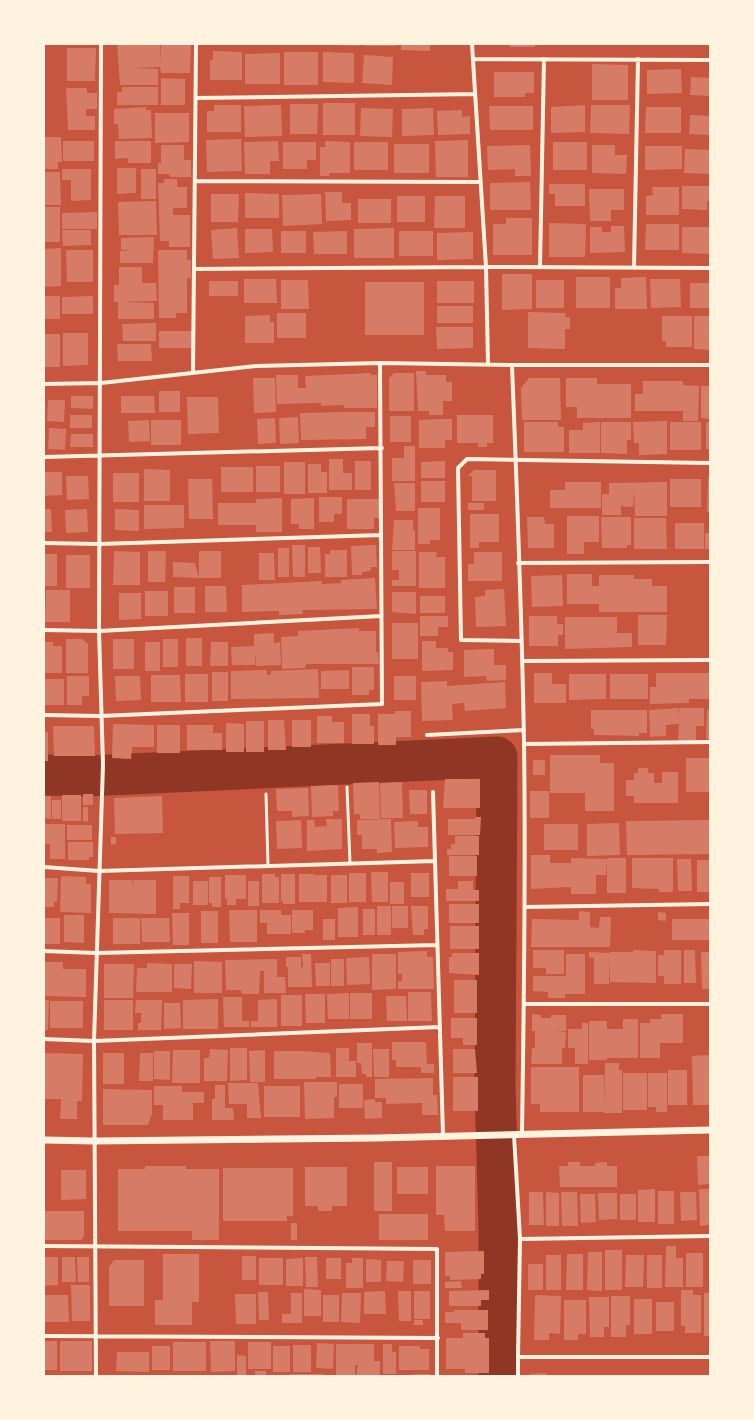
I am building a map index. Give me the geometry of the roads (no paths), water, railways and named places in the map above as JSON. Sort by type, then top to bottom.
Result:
[{"type":"street","points":[[96,1376],[94,1041],[103,764],[100,716],[99,631],[101,44]]},
{"type":"street","points":[[194,373],[196,44]]},
{"type":"street","points":[[472,44],[486,267],[488,364]]},
{"type":"street","points":[[474,59],[710,60]]},
{"type":"street","points":[[540,267],[544,59]]},
{"type":"street","points":[[634,268],[638,59]]},
{"type":"street","points":[[196,98],[475,94]]},
{"type":"street","points":[[195,181],[480,182]]},
{"type":"street","points":[[194,269],[486,267],[710,268]]},
{"type":"street","points":[[44,384],[101,383],[256,366],[380,363],[710,365]]},
{"type":"street","points":[[44,715],[100,716],[382,704],[382,448],[380,363]]},
{"type":"street","points":[[512,365],[524,730],[525,907],[522,1133]]},
{"type":"street","points":[[44,457],[382,448]]},
{"type":"street","points":[[521,641],[461,640],[458,468],[467,459],[710,463]]},
{"type":"street","points":[[44,543],[100,544],[381,535]]},
{"type":"street","points":[[518,563],[710,562]]},
{"type":"street","points":[[44,630],[99,631],[381,616]]},
{"type":"street","points":[[522,661],[710,660]]},
{"type":"street","points":[[427,736],[524,730]]},
{"type":"street","points":[[524,744],[710,742]]},
{"type":"street","points":[[433,792],[443,1135]]},
{"type":"street","points":[[44,867],[99,871],[435,861]]},
{"type":"street","points":[[525,907],[710,904]]},
{"type":"street","points":[[44,951],[96,953],[437,945]]},
{"type":"street","points":[[524,1004],[710,1004]]},
{"type":"street","points":[[44,1039],[94,1041],[440,1027]]},
{"type":"street","points":[[44,1140],[94,1141],[710,1130]]},
{"type":"street","points":[[514,1133],[520,1239],[518,1376]]},
{"type":"street","points":[[520,1239],[710,1236]]},
{"type":"street","points":[[44,1246],[437,1249],[437,1376]]},
{"type":"street","points":[[44,1336],[438,1338]]},
{"type":"street","points":[[518,1358],[710,1357]]},
{"type":"lane","points":[[348,787],[350,863]]},
{"type":"lane","points":[[266,794],[268,865]]},
{"type":"waterway","points":[[44,775],[87,776],[497,757],[495,1086],[499,1226],[499,1376]]}]
